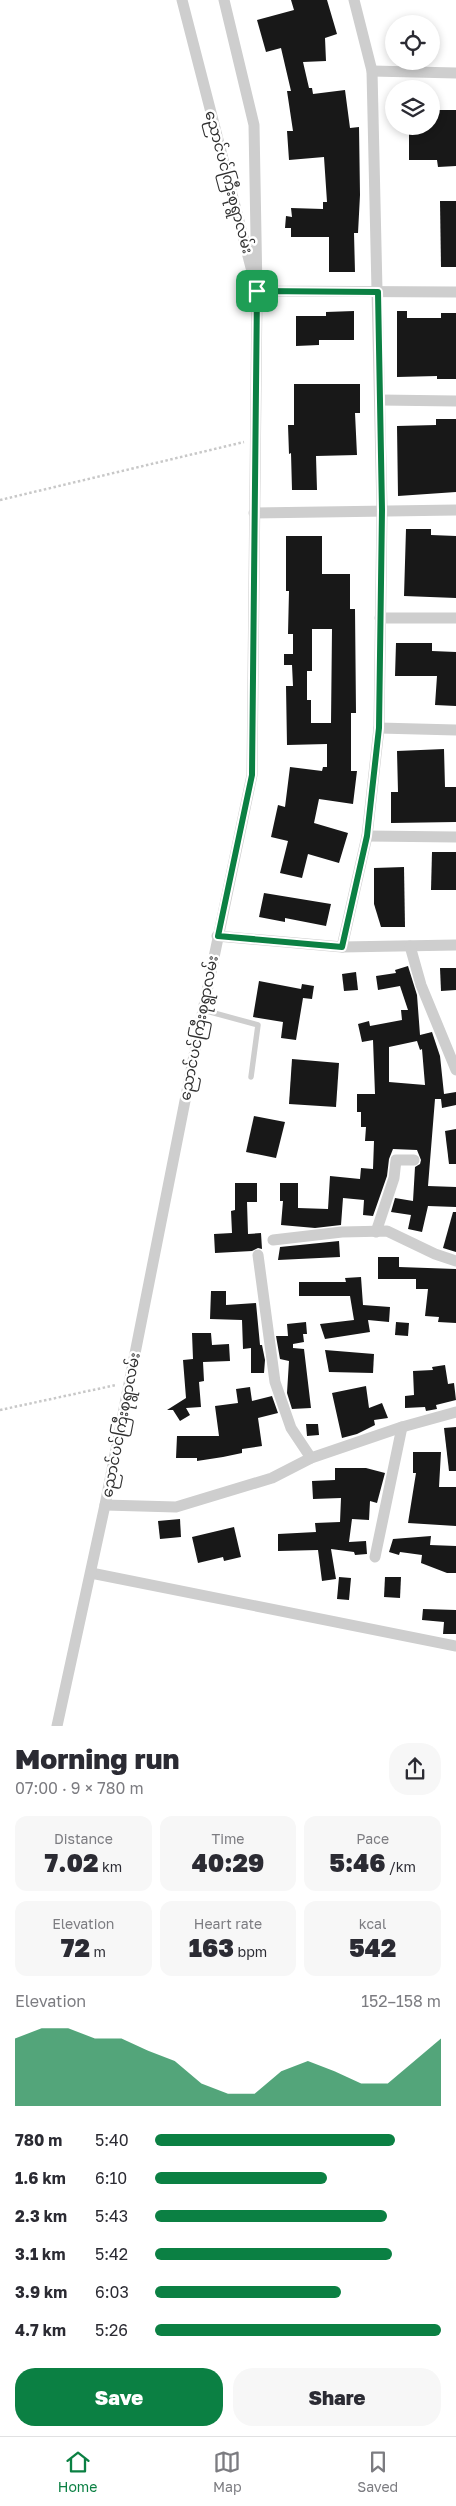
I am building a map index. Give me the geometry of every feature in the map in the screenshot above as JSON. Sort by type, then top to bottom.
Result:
[{"type":"street","name":"ညောင်ပင်ကြီးစုရွာလမ်း","points":[[57,1726],[105,1505],[203,1010],[252,775],[257,291],[182,0]]},
{"type":"street","points":[[224,0],[254,125],[257,291],[456,292]]},
{"type":"street","points":[[342,947],[367,836],[379,728],[382,510],[372,71],[354,0]]},
{"type":"street","points":[[372,71],[456,73]]},
{"type":"street","points":[[380,400],[456,401]]},
{"type":"street","points":[[254,513],[456,510]]},
{"type":"street","points":[[380,618],[456,618]]},
{"type":"street","points":[[379,728],[456,730]]},
{"type":"street","points":[[367,836],[456,837]]},
{"type":"street","points":[[218,936],[342,947],[456,945]]},
{"type":"street","points":[[410,946],[421,985],[456,1070]]},
{"type":"street","points":[[376,1232],[394,1178],[396,1160],[414,1160]]},
{"type":"street","points":[[273,1240],[342,1232],[387,1231],[435,1254],[456,1261]]},
{"type":"street","points":[[258,1255],[275,1382],[291,1428],[310,1458]]},
{"type":"street","points":[[105,1505],[176,1507],[272,1478],[310,1458],[402,1427],[456,1412]]},
{"type":"street","points":[[375,1557],[402,1427]]},
{"type":"street","points":[[91,1572],[456,1646]]},
{"type":"lane","points":[[203,1010],[258,1025],[251,1077]]},
{"type":"path","points":[[0,500],[255,440]]},
{"type":"path","points":[[0,1410],[129,1382]]},
{"type":"building","points":[[291,0],[327,0],[337,34],[325,38],[326,61],[303,62],[309,88],[312,88],[313,94],[345,90],[350,128],[359,127],[360,195],[358,233],[354,233],[355,272],[329,272],[329,237],[291,237],[291,228],[285,228],[286,216],[292,217],[291,208],[323,209],[323,202],[327,202],[324,157],[289,160],[287,131],[293,131],[287,91],[291,91],[281,48],[266,52],[257,20],[294,10]]},
{"type":"building","points":[[440,110],[456,110],[456,166],[438,167],[437,160],[409,160],[409,135],[440,135]]},
{"type":"building","points":[[440,201],[456,201],[456,267],[441,267]]},
{"type":"building","points":[[354,311],[354,340],[319,340],[319,345],[296,346],[296,316],[326,316],[326,312]]},
{"type":"building","points":[[397,311],[407,311],[407,318],[441,318],[441,313],[456,313],[456,379],[437,379],[437,376],[397,377]]},
{"type":"building","points":[[294,384],[360,384],[360,413],[355,413],[357,455],[316,456],[317,490],[292,490],[288,425],[294,425]]},
{"type":"building","points":[[436,419],[456,419],[456,492],[398,496],[397,426],[436,425]]},
{"type":"building","points":[[406,529],[431,529],[431,535],[456,536],[456,598],[404,596]]},
{"type":"building","points":[[286,536],[322,536],[322,574],[350,574],[350,609],[355,609],[356,713],[351,713],[351,771],[357,771],[353,804],[319,799],[314,823],[348,833],[339,863],[308,854],[302,878],[280,873],[288,841],[271,837],[278,805],[285,807],[290,767],[322,771],[323,767],[327,767],[327,744],[287,745],[286,686],[293,686],[292,665],[284,665],[284,654],[293,654],[293,634],[288,634],[289,591],[286,591]],"holes":[[[312,629],[332,629],[331,723],[311,723],[311,700],[307,700],[307,671],[312,671]]]},
{"type":"building","points":[[396,643],[432,643],[432,651],[456,652],[456,706],[435,705],[437,676],[395,676]]},
{"type":"building","points":[[444,749],[445,787],[456,787],[456,822],[391,823],[391,792],[398,792],[397,751]]},
{"type":"building","points":[[432,852],[456,852],[456,890],[431,890]]},
{"type":"building","points":[[404,867],[405,927],[381,927],[374,904],[374,868]]},
{"type":"building","points":[[264,893],[331,904],[326,926],[285,918],[285,922],[259,917]]},
{"type":"building","points":[[408,966],[417,995],[420,1035],[432,1032],[440,1056],[444,1094],[456,1092],[456,1105],[442,1108],[441,1099],[435,1099],[428,1186],[456,1187],[456,1207],[428,1206],[422,1232],[408,1229],[411,1215],[391,1212],[395,1198],[413,1201],[415,1167],[420,1164],[421,1160],[417,1150],[393,1149],[389,1159],[387,1176],[373,1216],[363,1215],[364,1200],[343,1198],[341,1225],[315,1228],[281,1225],[283,1201],[280,1201],[280,1183],[298,1183],[298,1208],[328,1209],[330,1176],[360,1179],[361,1168],[373,1169],[374,1141],[365,1141],[366,1127],[361,1127],[361,1112],[357,1112],[357,1094],[375,1094],[373,1040],[362,1042],[358,1024],[369,1021],[370,1026],[402,1020],[401,1010],[408,1010],[400,986],[378,990],[376,976],[396,973],[395,970]],"holes":[[[417,1041],[420,1050],[422,1049],[425,1085],[389,1082],[389,1047]]]},
{"type":"building","points":[[440,968],[456,968],[456,990],[441,991]]},
{"type":"building","points":[[356,972],[358,990],[344,991],[342,974]]},
{"type":"building","points":[[259,981],[301,989],[302,984],[314,986],[312,999],[303,998],[296,1040],[281,1038],[283,1022],[253,1017]]},
{"type":"building","points":[[292,1059],[339,1063],[336,1107],[289,1104]]},
{"type":"building","points":[[254,1116],[285,1122],[276,1158],[246,1152]]},
{"type":"building","points":[[456,1129],[456,1164],[449,1164],[445,1131]]},
{"type":"building","points":[[235,1183],[257,1183],[257,1202],[247,1202],[248,1234],[261,1233],[262,1249],[215,1253],[214,1234],[232,1233],[231,1211],[235,1210]]},
{"type":"building","points":[[453,1212],[456,1212],[456,1252],[443,1248]]},
{"type":"building","points":[[339,1241],[340,1257],[278,1260],[280,1247]]},
{"type":"building","points":[[378,1257],[399,1257],[399,1267],[456,1269],[456,1323],[438,1322],[439,1317],[425,1316],[428,1289],[416,1289],[416,1279],[378,1279]]},
{"type":"building","points":[[361,1277],[363,1305],[390,1307],[389,1322],[368,1320],[370,1332],[325,1339],[320,1324],[354,1320],[350,1296],[299,1296],[299,1282],[346,1282],[345,1278]]},
{"type":"building","points":[[211,1291],[226,1291],[226,1305],[256,1303],[260,1345],[262,1345],[265,1360],[264,1373],[251,1373],[251,1348],[243,1349],[242,1320],[210,1319]]},
{"type":"building","points":[[306,1322],[307,1334],[303,1334],[304,1342],[293,1344],[293,1348],[304,1349],[311,1408],[292,1409],[287,1393],[289,1361],[280,1359],[276,1336],[288,1336],[287,1324]]},
{"type":"building","points":[[396,1322],[409,1323],[408,1336],[395,1335]]},
{"type":"building","points":[[192,1333],[211,1333],[212,1345],[229,1344],[230,1361],[203,1362],[204,1381],[199,1382],[201,1407],[186,1408],[190,1415],[180,1421],[173,1410],[167,1410],[186,1398],[183,1360],[193,1359]]},
{"type":"building","points":[[325,1350],[374,1354],[373,1373],[329,1372]]},
{"type":"building","points":[[445,1365],[448,1384],[454,1383],[456,1400],[436,1405],[437,1409],[426,1411],[425,1407],[405,1408],[405,1396],[414,1395],[413,1371],[433,1370],[432,1367]]},
{"type":"building","points":[[366,1386],[369,1408],[382,1403],[388,1418],[374,1420],[375,1425],[357,1434],[342,1438],[332,1393]]},
{"type":"building","points":[[250,1387],[252,1401],[272,1396],[278,1413],[258,1418],[262,1446],[242,1449],[242,1453],[197,1461],[197,1458],[176,1458],[177,1436],[219,1436],[215,1406],[238,1403],[236,1389]]},
{"type":"building","points":[[306,1424],[318,1424],[319,1435],[307,1436]]},
{"type":"building","points":[[456,1427],[456,1471],[449,1471],[444,1428]]},
{"type":"building","points":[[413,1452],[441,1452],[439,1487],[456,1487],[456,1526],[408,1523],[416,1473],[413,1473]]},
{"type":"building","points":[[335,1468],[366,1468],[385,1473],[377,1503],[370,1501],[369,1520],[352,1519],[349,1542],[366,1541],[367,1554],[355,1555],[354,1552],[331,1549],[336,1579],[322,1581],[318,1550],[278,1551],[278,1534],[316,1532],[315,1523],[340,1522],[341,1498],[313,1499],[312,1481],[335,1480]]},
{"type":"building","points":[[180,1519],[181,1537],[160,1539],[158,1521]]},
{"type":"building","points":[[234,1527],[241,1557],[224,1561],[223,1557],[198,1563],[192,1537]]},
{"type":"building","points":[[431,1536],[430,1545],[456,1546],[456,1573],[447,1573],[421,1563],[422,1555],[400,1552],[399,1555],[389,1552],[393,1539]]},
{"type":"building","points":[[339,1577],[351,1578],[349,1600],[337,1599]]},
{"type":"building","points":[[385,1577],[401,1577],[400,1598],[384,1597]]},
{"type":"building","points":[[423,1609],[456,1610],[456,1634],[443,1634],[444,1622],[422,1620]]},
{"type":"route","points":[[257,291],[378,292],[382,510],[379,728],[367,836],[342,947],[218,936],[252,775],[257,291]]}]
